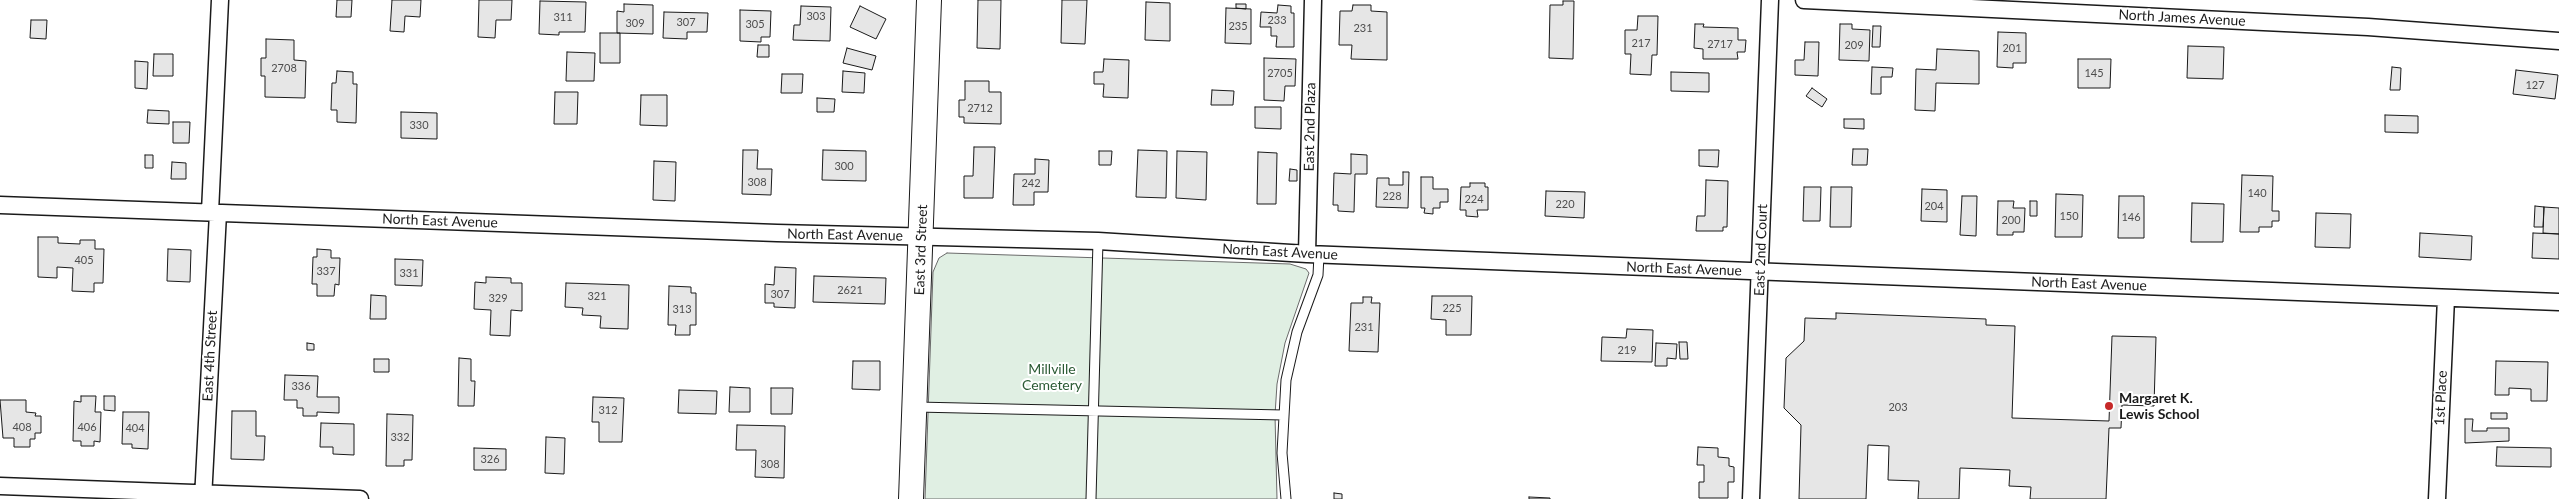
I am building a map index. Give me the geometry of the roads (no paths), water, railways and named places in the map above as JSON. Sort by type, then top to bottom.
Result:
[{"type":"street","name":"East 4th Street","points":[[203,496],[220,0]]},
{"type":"street","name":"East 3rd Street","points":[[911,499],[922,236],[929,0]]},
{"type":"street","name":"East 2nd Plaza","points":[[1313,0],[1313,255]]},
{"type":"street","name":"East 2nd Court","points":[[1751,499],[1770,0]]},
{"type":"street","name":"North James Avenue","points":[[1804,0],[2368,28],[2559,41]]},
{"type":"street","name":"North East Avenue","points":[[0,205],[777,233],[1098,241],[1313,255],[2559,302]]},
{"type":"street","name":"1st Place","points":[[2437,499],[2446,298]]},
{"type":"street","points":[[0,486],[203,496],[360,499]]},
{"type":"lane","points":[[1090,499],[1098,241]]},
{"type":"lane","name":"East 2nd Plaza","points":[[1286,499],[1283,415],[1290,361],[1297,332],[1318,275],[1313,255]]},
{"type":"lane","points":[[915,407],[1283,415]]},
{"type":"place","name":"Margaret K. Lewis School","points":[[2109,406]]},
{"type":"park label","name":"Millville Cemetery","points":[[1052,378]]}]
